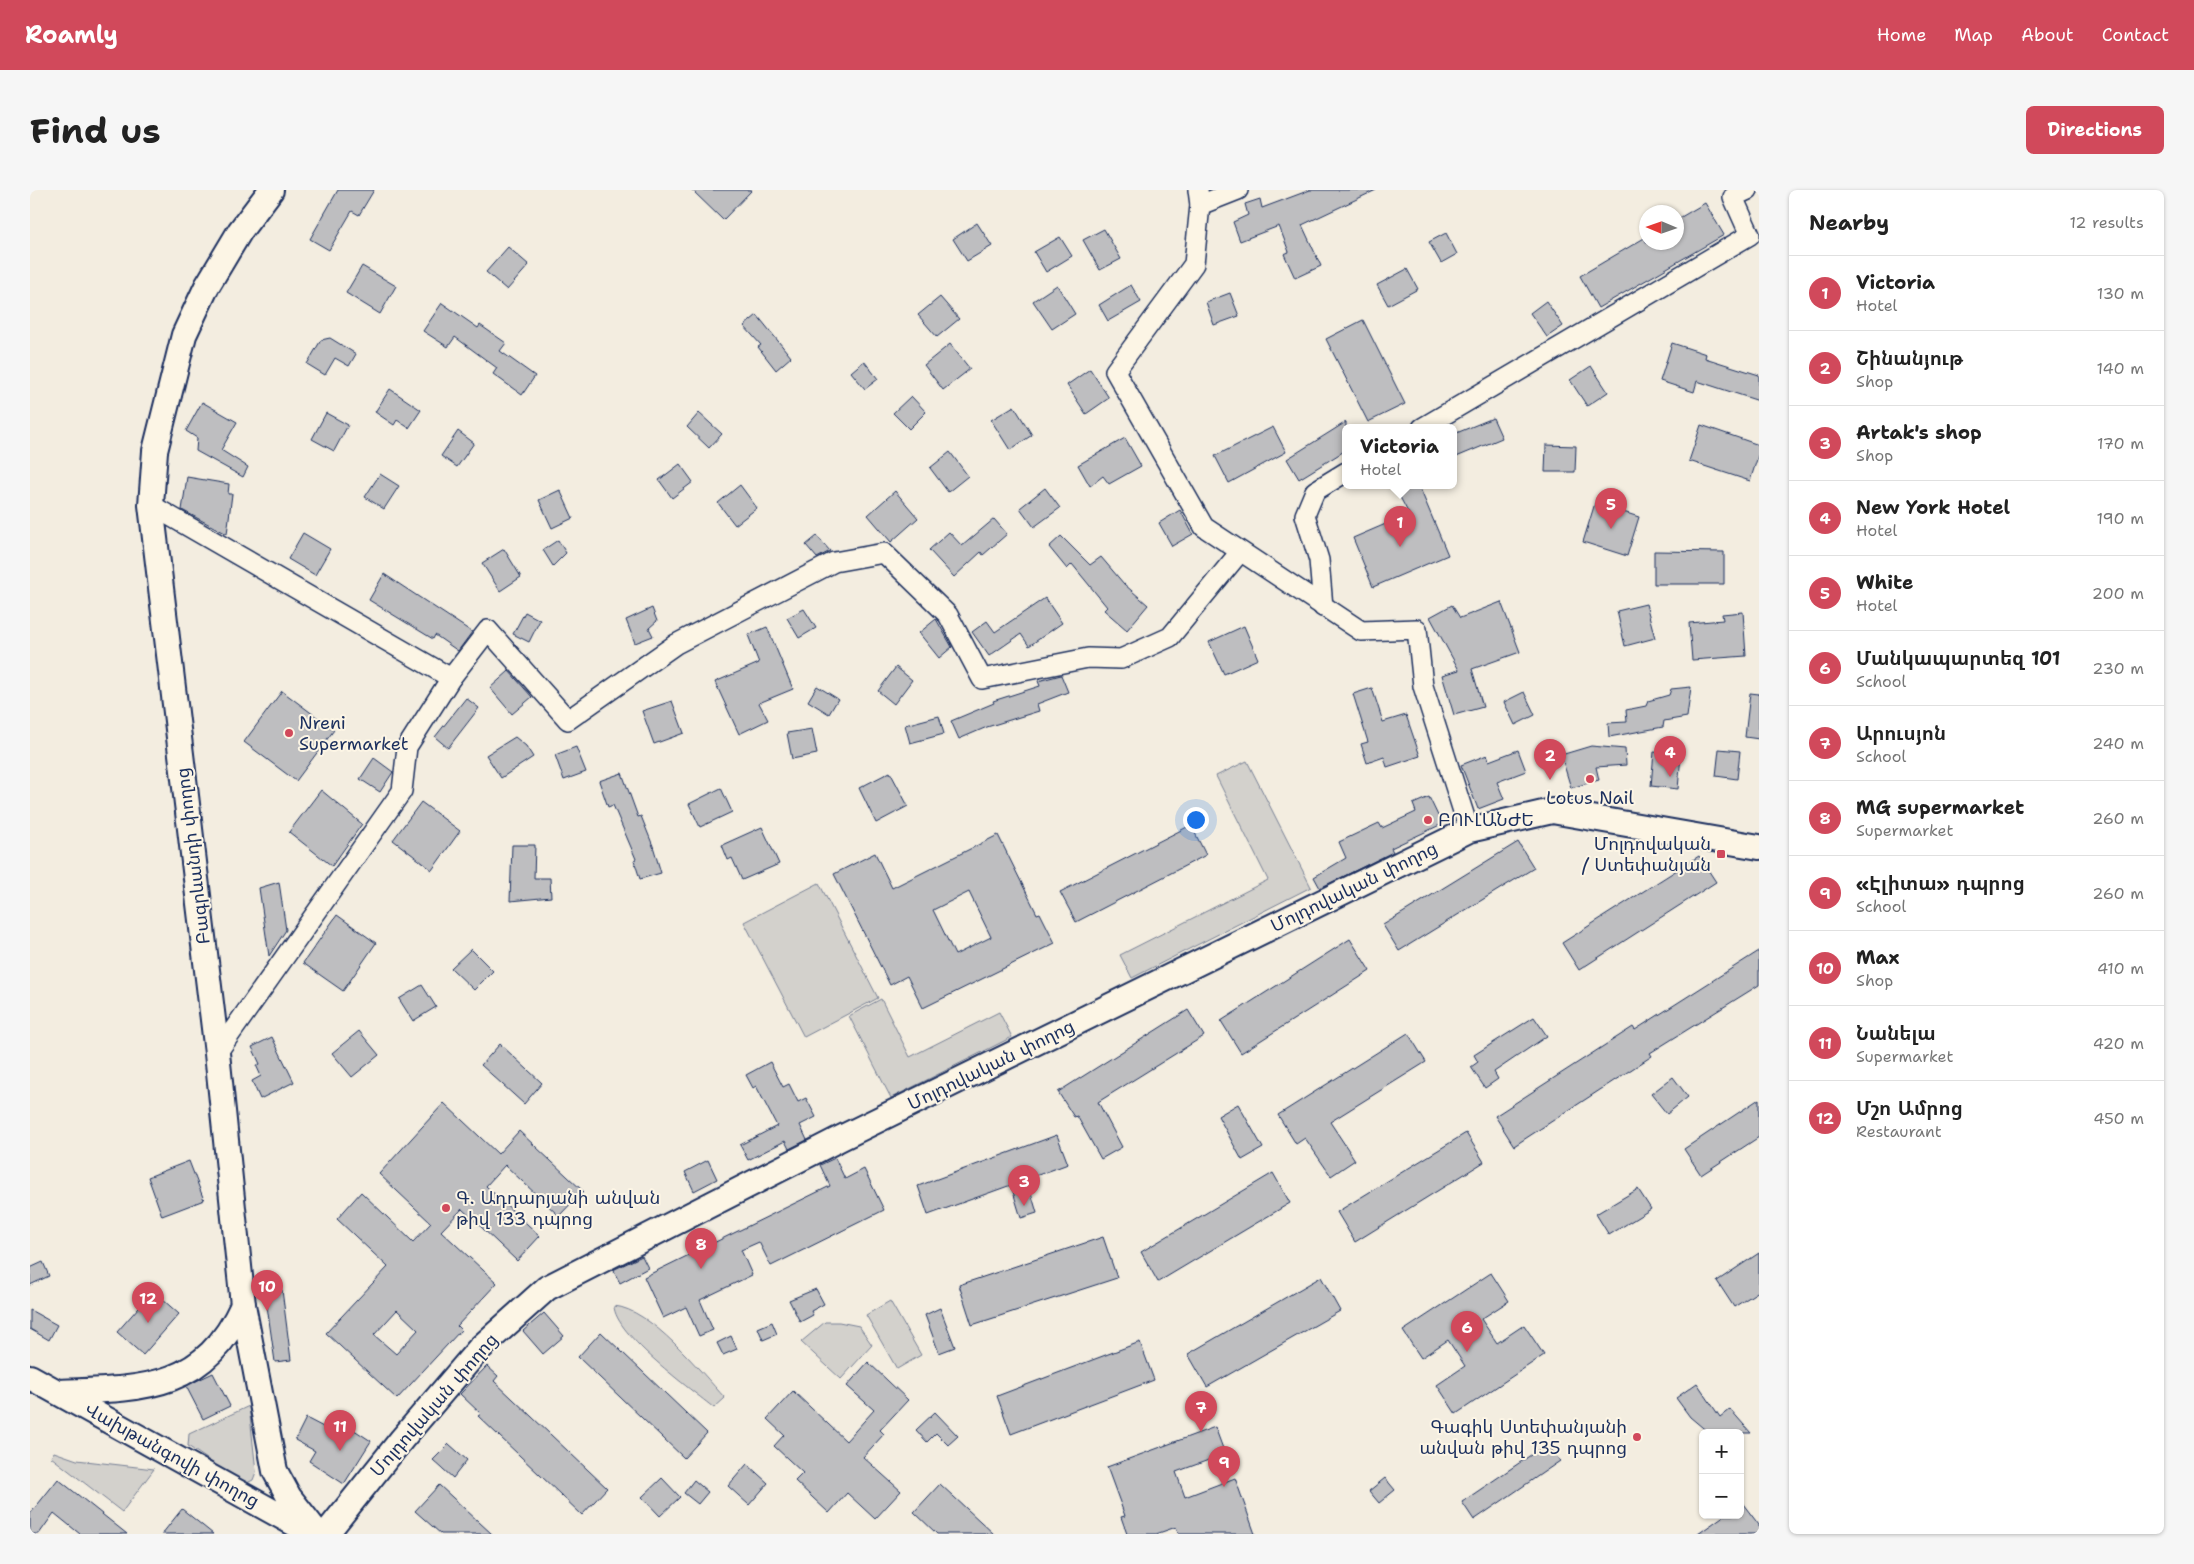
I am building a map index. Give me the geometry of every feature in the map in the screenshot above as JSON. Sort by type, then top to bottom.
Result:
[{"type":"street","name":"Բագրևանդի փողոց","points":[[271,190],[240,231],[207,286],[184,335],[155,451],[151,505],[217,1054],[243,1305],[275,1471],[289,1497],[318,1534]]},
{"type":"street","points":[[1238,190],[1199,198],[1194,264],[1115,371],[1204,527],[1323,608],[1361,631],[1417,629],[1423,686],[1469,830]]},
{"type":"street","points":[[1429,424],[1750,235],[1733,197],[1748,190]]},
{"type":"street","points":[[1323,608],[1319,560],[1305,515],[1315,491],[1342,474]]},
{"type":"street","points":[[151,505],[451,678]]},
{"type":"street","points":[[217,1054],[402,791],[407,747],[451,678],[488,630],[568,720],[676,644],[834,562],[884,553],[948,615],[982,679],[1088,658],[1121,659],[1170,637],[1240,552]]},
{"type":"street","name":"Մոլդովական փողոց","points":[[326,1534],[402,1439],[478,1349],[547,1288],[841,1138],[1469,830],[1552,811],[1759,847]]},
{"type":"street","points":[[57,1392],[145,1386],[181,1375],[205,1358],[224,1339],[235,1323],[243,1305]]},
{"type":"street","name":"Վախթանգովի փողոց","points":[[30,1377],[314,1534]]},
{"type":"shaded area","points":[[1247,761],[1311,887],[1132,978],[1120,955],[1268,880],[1216,776]]},
{"type":"shaded area","points":[[819,883],[878,998],[804,1037],[744,922]]},
{"type":"shaded area","points":[[881,999],[910,1057],[999,1012],[1012,1037],[891,1098],[849,1016]]},
{"type":"shaded area","points":[[890,1301],[921,1355],[897,1369],[866,1315]]},
{"type":"shaded area","points":[[614,1306],[628,1310],[659,1329],[689,1358],[725,1398],[714,1408],[656,1361],[627,1332],[618,1318]]},
{"type":"shaded area","points":[[825,1322],[839,1322],[859,1326],[872,1345],[841,1379],[801,1342]]},
{"type":"shaded area","points":[[249,1406],[256,1472],[253,1480],[247,1483],[239,1481],[188,1446],[189,1434]]},
{"type":"shaded area","points":[[54,1452],[77,1460],[154,1469],[122,1512],[51,1457]]},
{"type":"building","points":[[338,190],[374,190],[359,215],[352,211],[329,250],[310,239]]},
{"type":"building","points":[[692,190],[752,190],[723,220]]},
{"type":"building","points":[[1310,190],[1376,190],[1302,225],[1321,266],[1295,278],[1284,254],[1289,252],[1279,226],[1240,241],[1233,222],[1248,215],[1245,204],[1260,199],[1262,208]]},
{"type":"building","points":[[1705,203],[1724,235],[1598,308],[1580,276],[1639,241],[1639,250],[1684,250],[1684,215]]},
{"type":"building","points":[[977,223],[992,246],[967,261],[953,239]]},
{"type":"building","points":[[1104,229],[1121,259],[1100,270],[1083,240]]},
{"type":"building","points":[[1446,233],[1457,254],[1441,263],[1429,242]]},
{"type":"building","points":[[1060,237],[1072,256],[1046,272],[1034,252]]},
{"type":"building","points":[[508,247],[529,265],[507,290],[486,272]]},
{"type":"building","points":[[362,266],[396,286],[380,314],[346,293]]},
{"type":"building","points":[[1407,269],[1418,289],[1388,305],[1377,285]]},
{"type":"building","points":[[1057,285],[1075,314],[1052,329],[1033,301]]},
{"type":"building","points":[[1131,285],[1141,302],[1108,321],[1099,305]]},
{"type":"building","points":[[1230,293],[1239,316],[1214,325],[1206,302]]},
{"type":"building","points":[[940,297],[959,319],[937,337],[918,315]]},
{"type":"building","points":[[1546,301],[1563,326],[1547,337],[1530,313]]},
{"type":"building","points":[[442,303],[478,328],[480,325],[506,343],[500,351],[535,376],[522,395],[493,374],[497,368],[455,337],[448,347],[423,331]]},
{"type":"building","points":[[757,315],[791,357],[776,370],[758,347],[761,345],[744,326]]},
{"type":"building","points":[[1363,320],[1405,404],[1368,422],[1326,339]]},
{"type":"building","points":[[330,338],[356,354],[349,366],[335,358],[325,375],[307,364],[321,340]]},
{"type":"building","points":[[1672,343],[1706,354],[1705,358],[1759,375],[1759,401],[1697,381],[1694,392],[1660,381]]},
{"type":"building","points":[[950,344],[970,369],[943,390],[924,365]]},
{"type":"building","points":[[864,361],[878,379],[865,389],[851,372]]},
{"type":"building","points":[[1591,366],[1608,392],[1587,406],[1570,380]]},
{"type":"building","points":[[1090,369],[1109,398],[1086,414],[1067,385]]},
{"type":"building","points":[[390,389],[421,410],[409,428],[397,420],[394,425],[375,412]]},
{"type":"building","points":[[911,396],[926,412],[909,429],[893,413]]},
{"type":"building","points":[[202,402],[237,422],[221,450],[248,467],[243,477],[196,451],[197,438],[186,431]]},
{"type":"building","points":[[1014,406],[1032,435],[1010,450],[991,420]]},
{"type":"building","points":[[326,413],[348,425],[334,451],[312,439]]},
{"type":"building","points":[[699,413],[722,434],[709,448],[687,427]]},
{"type":"building","points":[[1493,418],[1502,438],[1457,457],[1457,433]]},
{"type":"building","points":[[1342,425],[1342,452],[1299,479],[1287,459]]},
{"type":"building","points":[[1701,425],[1759,445],[1759,453],[1750,481],[1689,461]]},
{"type":"building","points":[[1273,427],[1286,452],[1229,483],[1215,456]]},
{"type":"building","points":[[458,431],[474,443],[457,467],[441,456]]},
{"type":"building","points":[[1125,438],[1141,466],[1109,484],[1103,476],[1090,486],[1078,465]]},
{"type":"building","points":[[1546,445],[1576,446],[1575,472],[1545,472]]},
{"type":"building","points":[[950,452],[968,476],[948,492],[930,468]]},
{"type":"building","points":[[680,464],[693,482],[672,498],[659,480]]},
{"type":"building","points":[[380,474],[399,486],[384,509],[365,497]]},
{"type":"building","points":[[187,477],[229,484],[228,494],[232,494],[227,534],[182,510]]},
{"type":"building","points":[[740,485],[757,508],[735,525],[718,503]]},
{"type":"building","points":[[1045,488],[1060,508],[1034,527],[1020,508]]},
{"type":"building","points":[[1396,489],[1420,489],[1448,555],[1373,587],[1353,538],[1409,514]]},
{"type":"building","points":[[560,490],[573,518],[552,528],[539,500]]},
{"type":"building","points":[[895,491],[918,518],[891,542],[868,515]]},
{"type":"building","points":[[1595,503],[1639,517],[1627,556],[1583,542]]},
{"type":"building","points":[[1180,510],[1193,534],[1172,546],[1159,523]]},
{"type":"building","points":[[994,519],[1007,534],[983,555],[981,552],[954,577],[929,550],[949,532],[962,546]]},
{"type":"building","points":[[303,533],[330,549],[315,575],[288,559]]},
{"type":"building","points":[[817,536],[830,551],[817,558],[806,545]]},
{"type":"building","points":[[1061,536],[1090,565],[1101,557],[1124,584],[1148,605],[1127,630],[1104,610],[1107,607],[1072,564],[1067,569],[1049,547]]},
{"type":"building","points":[[558,540],[566,553],[553,566],[543,550]]},
{"type":"building","points":[[504,549],[521,577],[500,591],[482,563]]},
{"type":"building","points":[[1654,551],[1724,552],[1724,584],[1654,584]]},
{"type":"building","points":[[384,574],[472,632],[458,651],[435,635],[433,639],[369,600]]},
{"type":"building","points":[[1045,598],[1062,623],[1029,646],[1021,634],[989,656],[972,632],[987,621],[995,632]]},
{"type":"building","points":[[1501,602],[1520,652],[1472,669],[1483,707],[1454,715],[1442,675],[1459,670],[1430,617],[1452,605],[1460,618]]},
{"type":"building","points":[[1646,604],[1655,638],[1625,646],[1617,611]]},
{"type":"building","points":[[652,608],[657,621],[649,628],[653,636],[635,643],[626,620]]},
{"type":"building","points":[[804,609],[816,628],[799,638],[787,618]]},
{"type":"building","points":[[525,612],[540,620],[529,642],[513,634]]},
{"type":"building","points":[[1743,612],[1746,656],[1692,660],[1689,623],[1723,620],[1722,614]]},
{"type":"building","points":[[936,619],[952,647],[939,658],[919,633]]},
{"type":"building","points":[[1244,626],[1258,659],[1224,674],[1209,642]]},
{"type":"building","points":[[767,627],[793,689],[759,703],[768,720],[739,734],[715,682],[759,663],[748,635]]},
{"type":"building","points":[[896,667],[912,680],[894,704],[878,691]]},
{"type":"building","points":[[509,671],[532,697],[512,714],[490,688]]},
{"type":"building","points":[[1061,675],[1068,692],[1037,704],[1039,711],[987,727],[959,739],[951,721],[994,703],[993,701],[1040,686],[1038,681]]},
{"type":"building","points":[[817,686],[838,699],[829,714],[808,701]]},
{"type":"building","points":[[1691,687],[1687,717],[1664,721],[1663,727],[1609,737],[1608,723],[1627,722],[1626,710],[1646,706],[1648,701],[1669,695],[1671,689]]},
{"type":"building","points":[[1372,688],[1383,722],[1406,715],[1420,756],[1387,767],[1384,757],[1367,763],[1361,744],[1368,742],[1353,694]]},
{"type":"building","points":[[282,691],[334,730],[296,781],[244,742]]},
{"type":"building","points":[[1524,692],[1535,715],[1515,725],[1504,702]]},
{"type":"building","points":[[1750,693],[1759,694],[1759,739],[1745,737]]},
{"type":"building","points":[[466,698],[479,708],[448,748],[435,737]]},
{"type":"building","points":[[672,701],[684,733],[654,744],[642,711]]},
{"type":"building","points":[[939,716],[944,734],[910,743],[905,725]]},
{"type":"building","points":[[812,729],[817,754],[792,759],[787,733]]},
{"type":"building","points":[[515,737],[526,746],[533,757],[501,778],[486,755]]},
{"type":"building","points":[[1591,746],[1625,749],[1626,765],[1596,767],[1599,780],[1571,788],[1561,755]]},
{"type":"building","points":[[576,747],[586,772],[564,780],[555,755]]},
{"type":"building","points":[[1719,749],[1740,751],[1737,779],[1716,776]]},
{"type":"building","points":[[1518,750],[1526,771],[1497,782],[1504,799],[1478,809],[1461,765],[1487,755],[1489,761]]},
{"type":"building","points":[[1654,752],[1681,755],[1678,789],[1651,786]]},
{"type":"building","points":[[374,758],[393,772],[380,792],[360,779]]},
{"type":"building","points":[[890,772],[908,806],[876,823],[859,788]]},
{"type":"building","points":[[622,773],[638,817],[641,816],[653,846],[661,873],[640,879],[634,860],[636,859],[613,805],[608,807],[599,781]]},
{"type":"building","points":[[721,788],[732,812],[700,827],[689,804]]},
{"type":"building","points":[[321,790],[362,824],[332,866],[289,832]]},
{"type":"building","points":[[1429,797],[1442,824],[1391,848],[1393,852],[1320,888],[1314,877],[1346,858],[1339,842],[1379,823],[1382,828],[1416,812],[1413,804]]},
{"type":"building","points":[[421,802],[460,831],[432,870],[393,840]]},
{"type":"building","points":[[1191,825],[1206,855],[1076,922],[1060,892]]},
{"type":"building","points":[[762,827],[779,864],[742,880],[732,858],[728,860],[722,845]]},
{"type":"building","points":[[998,835],[1037,914],[1040,913],[1055,943],[923,1008],[907,976],[890,985],[834,874],[875,853],[892,888]],"holes":[[[969,892],[991,937],[955,955],[933,910]]]},
{"type":"building","points":[[1518,842],[1534,868],[1399,951],[1383,925]]},
{"type":"building","points":[[512,845],[535,845],[534,878],[550,878],[551,897],[510,901]]},
{"type":"building","points":[[1699,856],[1716,882],[1579,970],[1562,943]]},
{"type":"building","points":[[279,882],[286,930],[269,956],[259,888]]},
{"type":"building","points":[[337,915],[376,943],[343,991],[303,963]]},
{"type":"building","points":[[1350,939],[1370,971],[1241,1053],[1221,1021]]},
{"type":"building","points":[[471,949],[493,971],[474,990],[451,968]]},
{"type":"building","points":[[1759,951],[1759,985],[1650,1053],[1652,1056],[1514,1146],[1495,1116],[1633,1027],[1635,1030]]},
{"type":"building","points":[[422,985],[436,1007],[413,1021],[399,999]]},
{"type":"building","points":[[1188,1010],[1204,1036],[1098,1102],[1122,1147],[1101,1159],[1077,1116],[1074,1117],[1058,1092]]},
{"type":"building","points":[[1534,1017],[1547,1036],[1494,1072],[1498,1079],[1485,1088],[1471,1067],[1478,1062],[1474,1055]]},
{"type":"building","points":[[359,1031],[379,1055],[352,1077],[332,1053]]},
{"type":"building","points":[[1408,1033],[1426,1062],[1330,1122],[1355,1160],[1331,1176],[1305,1138],[1296,1144],[1278,1115]]},
{"type":"building","points":[[272,1037],[294,1082],[260,1099],[252,1081],[261,1076],[256,1065],[260,1064],[252,1047]]},
{"type":"building","points":[[500,1044],[542,1083],[524,1104],[481,1065]]},
{"type":"building","points":[[770,1062],[783,1087],[789,1084],[798,1102],[806,1098],[816,1117],[800,1125],[807,1140],[789,1149],[785,1141],[748,1160],[740,1145],[777,1126],[756,1086],[753,1088],[746,1075]]},
{"type":"building","points":[[1673,1077],[1688,1097],[1667,1114],[1651,1094]]},
{"type":"building","points":[[1759,1099],[1759,1137],[1701,1175],[1684,1149]]},
{"type":"building","points":[[444,1103],[498,1154],[519,1131],[583,1191],[559,1216],[505,1165],[486,1186],[540,1236],[517,1261],[462,1209],[441,1231],[497,1283],[457,1326],[461,1330],[397,1399],[326,1333],[388,1267],[337,1219],[361,1192],[413,1242],[431,1223],[379,1174]],"holes":[[[397,1310],[418,1330],[396,1354],[374,1335]]]},
{"type":"building","points":[[1238,1104],[1263,1148],[1242,1160],[1218,1116]]},
{"type":"building","points":[[1466,1133],[1484,1162],[1355,1242],[1337,1212]]},
{"type":"building","points":[[1057,1135],[1068,1164],[1027,1179],[1037,1213],[1021,1218],[1011,1185],[928,1215],[918,1186]]},
{"type":"building","points":[[835,1158],[845,1179],[864,1169],[884,1210],[771,1266],[759,1242],[741,1250],[752,1275],[700,1300],[713,1330],[699,1336],[686,1307],[663,1318],[644,1277],[830,1186],[820,1165]]},
{"type":"building","points":[[708,1160],[717,1179],[694,1191],[685,1172]]},
{"type":"building","points":[[189,1161],[204,1200],[162,1216],[148,1177]]},
{"type":"building","points":[[1273,1173],[1290,1203],[1158,1282],[1141,1252]]},
{"type":"building","points":[[1638,1189],[1651,1209],[1609,1235],[1596,1214]]},
{"type":"building","points":[[1103,1237],[1117,1278],[972,1325],[959,1285]]},
{"type":"building","points":[[1759,1253],[1759,1291],[1734,1307],[1717,1281]]},
{"type":"building","points":[[642,1256],[648,1268],[620,1283],[613,1270]]},
{"type":"building","points":[[43,1262],[49,1276],[30,1285],[30,1268]]},
{"type":"building","points":[[1491,1273],[1509,1301],[1481,1319],[1497,1343],[1524,1325],[1544,1355],[1456,1414],[1437,1385],[1465,1366],[1448,1340],[1421,1358],[1403,1331]]},
{"type":"building","points":[[1321,1277],[1340,1311],[1207,1387],[1188,1354]]},
{"type":"building","points":[[816,1289],[824,1304],[811,1311],[813,1315],[800,1322],[789,1300]]},
{"type":"building","points":[[282,1290],[291,1360],[275,1362],[265,1292]]},
{"type":"building","points":[[153,1291],[179,1314],[143,1355],[117,1332]]},
{"type":"building","points":[[940,1308],[955,1347],[939,1353],[925,1315]]},
{"type":"building","points":[[30,1310],[57,1325],[49,1340],[30,1329]]},
{"type":"building","points":[[544,1313],[564,1336],[543,1354],[523,1331]]},
{"type":"building","points":[[772,1322],[777,1334],[763,1340],[758,1328]]},
{"type":"building","points":[[601,1332],[707,1433],[684,1458],[578,1357]]},
{"type":"building","points":[[731,1336],[737,1349],[723,1355],[717,1343]]},
{"type":"building","points":[[1140,1342],[1154,1380],[1011,1434],[997,1396]]},
{"type":"building","points":[[868,1362],[908,1400],[880,1430],[884,1434],[863,1457],[901,1491],[875,1519],[847,1493],[829,1513],[795,1481],[803,1473],[774,1446],[784,1435],[767,1419],[793,1391],[846,1441],[874,1410],[847,1386]]},
{"type":"building","points":[[487,1366],[498,1376],[494,1381],[607,1488],[582,1515],[478,1416],[481,1414],[460,1394]]},
{"type":"building","points":[[213,1373],[230,1406],[203,1419],[186,1386]]},
{"type":"building","points":[[1697,1383],[1720,1417],[1730,1409],[1751,1433],[1744,1433],[1744,1429],[1704,1429],[1690,1417],[1676,1398]]},
{"type":"building","points":[[935,1412],[958,1436],[948,1445],[936,1433],[927,1442],[916,1430]]},
{"type":"building","points":[[306,1418],[329,1430],[336,1418],[371,1441],[344,1484],[309,1461],[315,1451],[295,1440]]},
{"type":"building","points":[[1215,1427],[1225,1454],[1176,1472],[1185,1497],[1235,1478],[1255,1534],[1179,1534],[1176,1527],[1156,1534],[1127,1534],[1121,1517],[1125,1516],[1107,1467]]},
{"type":"building","points":[[449,1444],[467,1460],[453,1478],[433,1460]]},
{"type":"building","points":[[1547,1444],[1560,1461],[1474,1520],[1462,1502]]},
{"type":"building","points":[[747,1464],[768,1483],[749,1505],[728,1486]]},
{"type":"building","points":[[662,1478],[680,1497],[660,1516],[642,1497]]},
{"type":"building","points":[[1385,1478],[1395,1490],[1379,1503],[1369,1491]]},
{"type":"building","points":[[58,1479],[127,1534],[80,1534],[54,1513],[39,1534],[30,1534],[30,1514]]},
{"type":"building","points":[[694,1480],[708,1492],[698,1504],[684,1493]]},
{"type":"building","points":[[940,1484],[994,1534],[937,1534],[914,1512]]},
{"type":"building","points":[[439,1485],[492,1534],[441,1534],[415,1511]]},
{"type":"building","points":[[1744,1505],[1759,1525],[1759,1534],[1698,1534],[1719,1519],[1744,1519]]},
{"type":"building","points":[[182,1509],[213,1534],[162,1534]]},
{"type":"place","name":"White","points":[[1611,529]]},
{"type":"place","name":"Victoria","points":[[1400,547]]},
{"type":"place","name":"Nreni Supermarket","points":[[289,733]]},
{"type":"place","name":"New York Hotel","points":[[1670,777]]},
{"type":"place","name":"Lotus Nail","points":[[1590,779]]},
{"type":"place","name":"Շինանյութ","points":[[1550,780]]},
{"type":"place","name":"ԲՈՒԼԱՆԺԵ","points":[[1428,820]]},
{"type":"place","name":"Մոլդովական / Ստեփանյան","points":[[1721,854]]},
{"type":"place","name":"Artak's shop","points":[[1024,1206]]},
{"type":"place","name":"Գ. Ադդարյանի անվան թիվ 133 դպրոց","points":[[446,1208]]},
{"type":"place","name":"MG supermarket","points":[[701,1269]]},
{"type":"place","name":"Max","points":[[267,1311]]},
{"type":"place","name":"Մշո Ամրոց","points":[[148,1323]]},
{"type":"place","name":"Մանկապարտեզ 101","points":[[1467,1352]]},
{"type":"place","name":"Արուսյոն","points":[[1201,1432]]},
{"type":"place","name":"Գագիկ Ստեփանյանի անվան թիվ 135 դպրոց","points":[[1637,1437]]},
{"type":"place","name":"Նանելա","points":[[340,1451]]},
{"type":"place","name":"«Էլիտա» դպրոց","points":[[1224,1487]]}]
